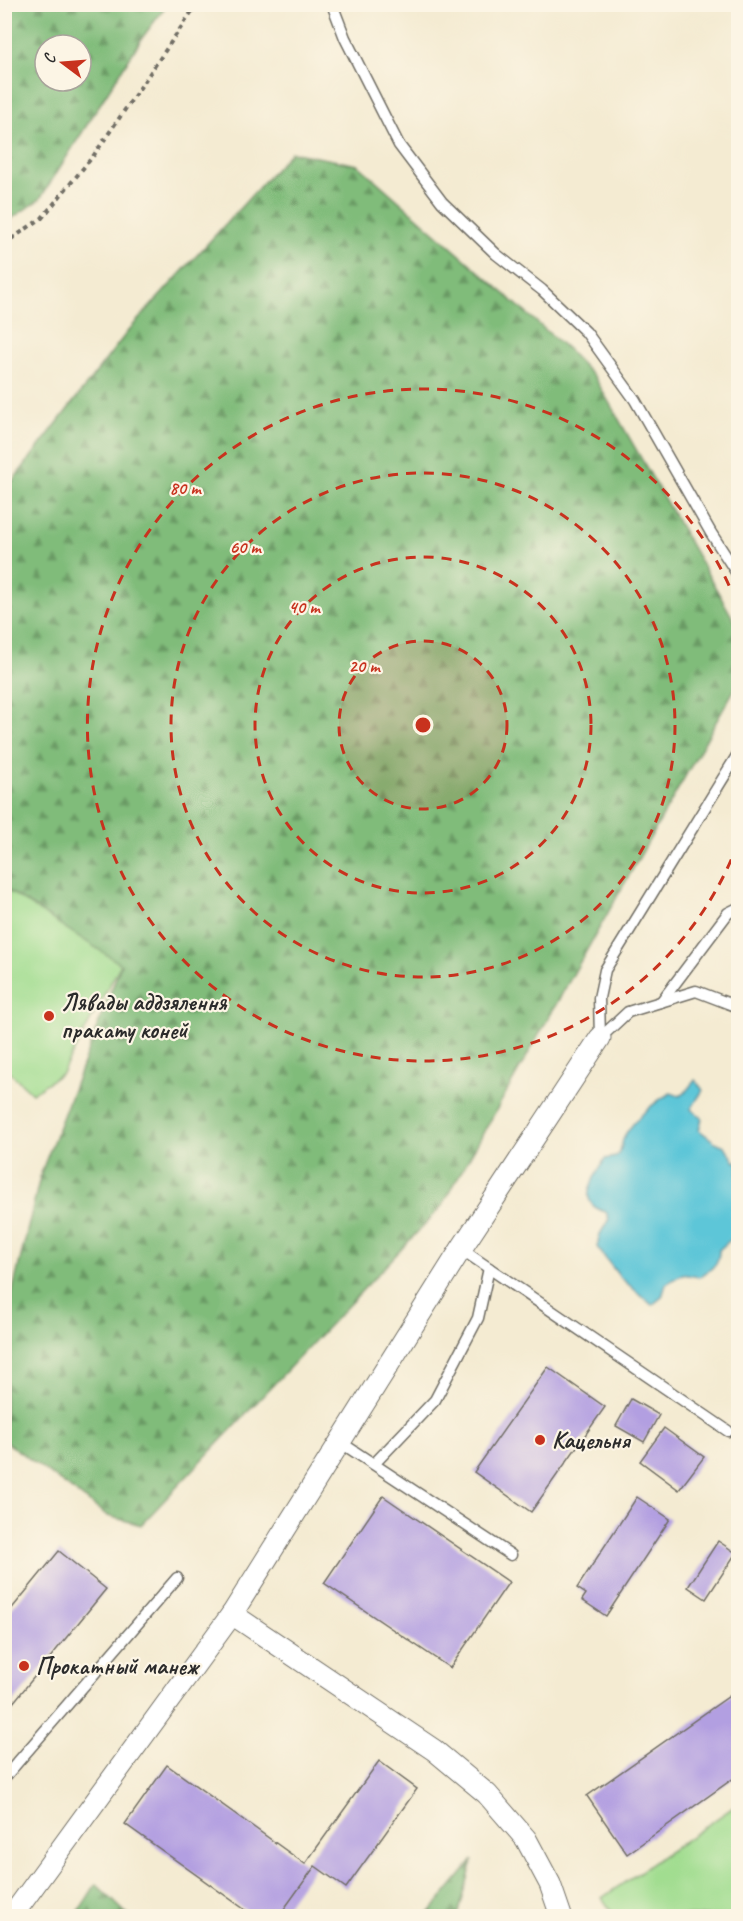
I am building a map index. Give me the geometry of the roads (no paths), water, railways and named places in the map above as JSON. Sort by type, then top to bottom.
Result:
[{"type":"street","points":[[12,1917],[232,1614],[461,1249],[600,1038]]},
{"type":"street","points":[[232,1614],[434,1750],[487,1794],[526,1839],[550,1884],[561,1917]]},
{"type":"lane","points":[[332,4],[345,38],[399,145],[442,202],[496,254],[542,290],[586,332],[635,400],[711,533],[738,575]]},
{"type":"lane","points":[[600,1038],[599,998],[605,970],[738,754]]},
{"type":"lane","points":[[661,1002],[728,913],[738,908]]},
{"type":"lane","points":[[600,1038],[628,1012],[696,991],[738,1007]]},
{"type":"lane","points":[[461,1249],[728,1431]]},
{"type":"lane","points":[[374,1464],[435,1400],[478,1318],[489,1268]]},
{"type":"lane","points":[[340,1442],[511,1555]]},
{"type":"lane","points":[[4,1778],[177,1578]]},
{"type":"water","points":[[695,1080],[703,1090],[691,1109],[702,1118],[699,1130],[715,1142],[725,1146],[735,1162],[738,1161],[738,1233],[719,1250],[718,1260],[711,1269],[699,1277],[682,1274],[666,1284],[662,1297],[652,1305],[619,1276],[597,1247],[600,1234],[609,1219],[606,1212],[591,1203],[589,1189],[605,1159],[616,1157],[625,1135],[640,1117],[671,1093],[679,1096],[684,1094]]},
{"type":"place","name":"Лявады аддзялення пракату коней","points":[[49,1016]]},
{"type":"place","name":"Кацельня","points":[[540,1440]]},
{"type":"place","name":"Прокатный манеж","points":[[24,1666]]}]
